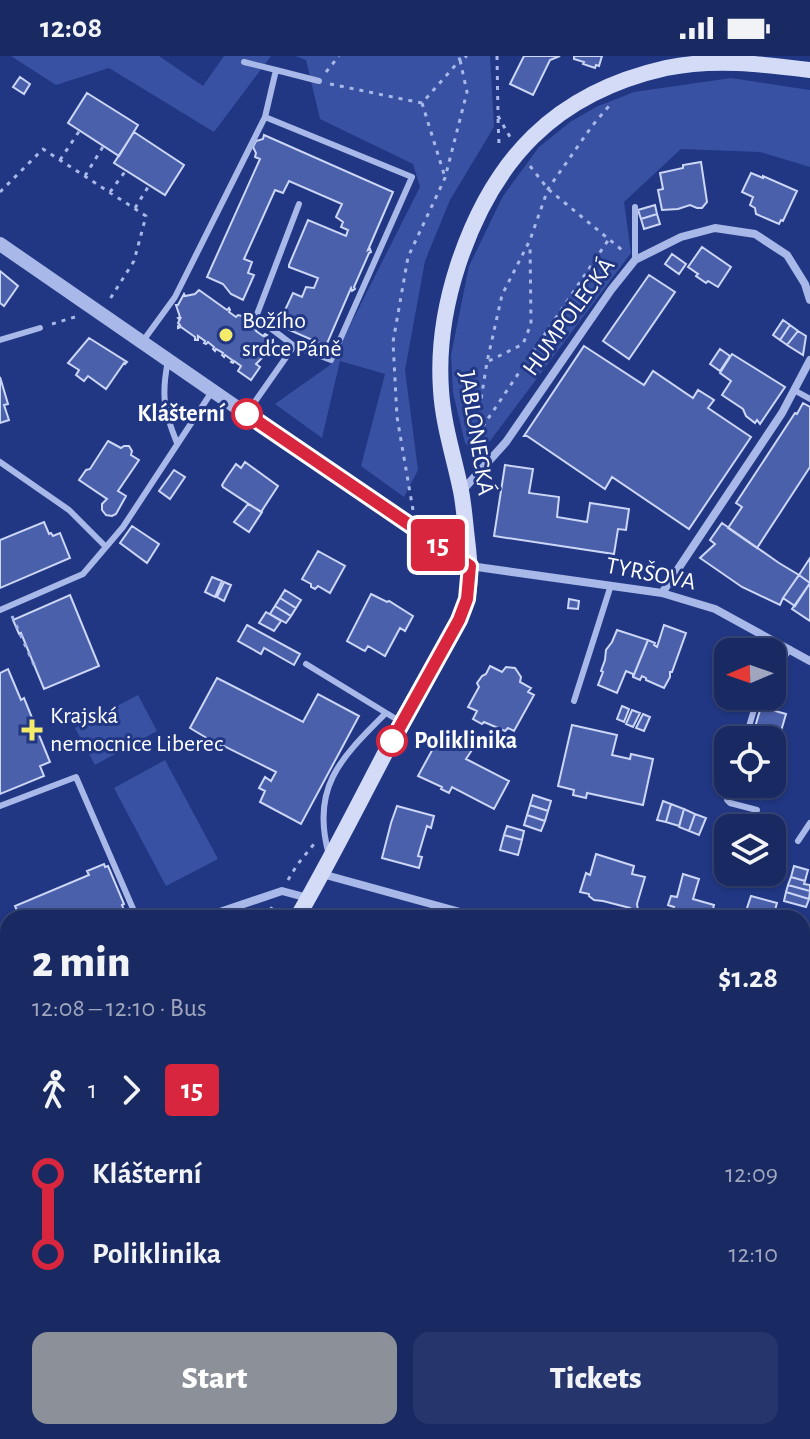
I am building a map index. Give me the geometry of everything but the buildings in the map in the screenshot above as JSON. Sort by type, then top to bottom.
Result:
[{"type":"main road","name":"JABLONECKÁ","points":[[302,910],[459,620],[467,599],[470,566],[461,492],[442,402],[440,359],[451,287],[466,240],[488,193],[518,151],[545,125],[597,92],[636,76],[701,63],[738,62],[810,70]]},
{"type":"street","name":"HUMPOLECKÁ","points":[[461,492],[506,442],[635,260],[681,237],[715,228],[755,234],[787,255],[805,284],[810,300]]},
{"type":"street","points":[[0,244],[470,566]]},
{"type":"street","points":[[662,593],[782,413],[810,360]]},
{"type":"street","name":"TYRŠOVA","points":[[470,566],[662,593],[715,609],[810,661]]},
{"type":"street","points":[[321,873],[453,910]]},
{"type":"street","points":[[226,910],[282,891],[309,898]]},
{"type":"lane","points":[[244,62],[319,81]]},
{"type":"lane","points":[[143,341],[175,297],[265,117],[276,70]]},
{"type":"lane","points":[[265,117],[412,177],[331,360],[294,346],[256,317],[299,204]]},
{"type":"lane","points":[[635,207],[635,260]]},
{"type":"lane","points":[[0,340],[40,328]]},
{"type":"lane","points":[[247,414],[294,346]]},
{"type":"lane","points":[[169,359],[164,402],[177,443]]},
{"type":"lane","points":[[0,610],[83,574],[123,527],[213,390]]},
{"type":"lane","points":[[794,390],[810,399]]},
{"type":"lane","points":[[0,462],[69,510],[105,546]]},
{"type":"lane","points":[[574,701],[611,585]]},
{"type":"lane","points":[[786,655],[790,649]]},
{"type":"lane","points":[[306,664],[401,722]]},
{"type":"lane","points":[[330,858],[323,834],[324,794],[349,750],[386,713]]},
{"type":"lane","points":[[0,806],[76,777],[134,910]]},
{"type":"lane","points":[[728,798],[730,803],[757,810]]},
{"type":"lane","points":[[798,841],[810,823]]},
{"type":"path","points":[[339,56],[319,81],[422,103]]},
{"type":"path","points":[[422,103],[459,58],[467,56]]},
{"type":"path","points":[[497,56],[499,144]]},
{"type":"path","points":[[413,510],[397,417],[393,342],[408,257],[445,178],[467,92],[459,58]]},
{"type":"path","points":[[422,103],[445,178]]},
{"type":"path","points":[[476,476],[475,437],[502,295],[530,240],[548,189],[609,106]]},
{"type":"path","points":[[475,437],[609,239],[548,189],[518,151],[498,116]]},
{"type":"path","points":[[60,160],[80,130]]},
{"type":"path","points":[[85,176],[104,145]]},
{"type":"path","points":[[0,192],[43,149],[146,216],[134,261],[109,301]]},
{"type":"path","points":[[110,192],[127,169]]},
{"type":"path","points":[[135,208],[150,184]]},
{"type":"path","points":[[487,362],[523,344],[531,324],[530,240]]},
{"type":"path","points":[[40,328],[83,314]]},
{"type":"path","points":[[8,606],[35,667]]},
{"type":"path","points":[[271,910],[297,865],[323,834]]},
{"type":"shaded area","points":[[11,56],[159,56],[203,86],[224,56],[271,56],[214,132],[109,68],[56,85]]},
{"type":"shaded area","points":[[295,56],[490,56],[494,127],[450,200],[425,261],[405,370],[418,470],[404,497],[361,466],[385,374],[340,361],[322,438],[275,404],[330,365],[420,187],[413,164],[320,119],[306,60]]},
{"type":"shaded area","points":[[731,78],[810,90],[810,167],[760,152],[681,149],[624,202],[631,253],[484,449],[473,451],[465,443],[453,393],[451,355],[469,266],[503,196],[539,147],[570,122],[596,107],[634,92]]},
{"type":"shaded area","points":[[138,695],[157,731],[95,765],[75,728]]},
{"type":"shaded area","points":[[165,760],[218,859],[166,886],[114,788]]},
{"type":"bus line","name":"15","points":[[247,414],[470,566],[467,599],[459,620],[392,741]]},
{"type":"place","name":"Božího srdce Páně","points":[[226,335]]},
{"type":"place","name":"Klášterní","points":[[247,414]]},
{"type":"place","name":"Krajská nemocnice Liberec","points":[[32,730]]},
{"type":"place","name":"Poliklinika","points":[[392,741]]}]
